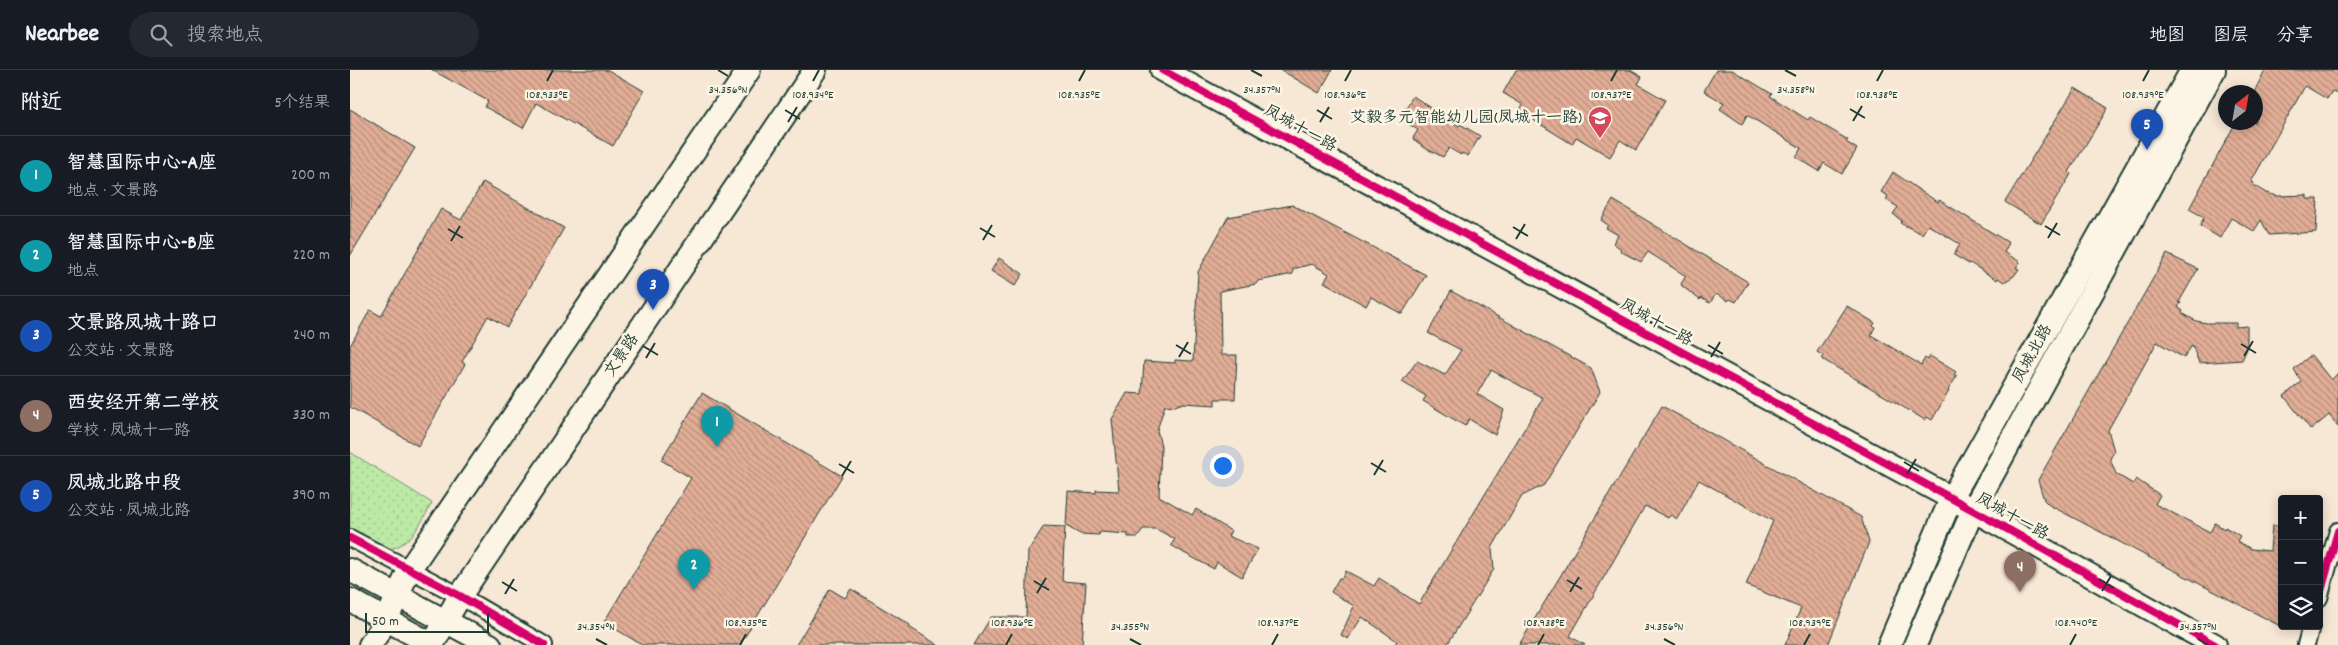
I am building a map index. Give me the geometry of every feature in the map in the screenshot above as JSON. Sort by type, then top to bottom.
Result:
[{"type":"main road","points":[[370,645],[399,597],[409,570],[749,70]]},
{"type":"main road","name":"文景路","points":[[433,645],[445,620],[460,596],[815,70]]},
{"type":"main road","name":"凤城十一路","points":[[1162,70],[1972,510],[2215,645]]},
{"type":"main road","name":"凤城北路","points":[[1889,645],[1951,499],[2192,70]]},
{"type":"main road","name":"凤城北路","points":[[1915,645],[1972,510],[2214,70]]},
{"type":"main road","points":[[350,570],[490,645]]},
{"type":"main road","points":[[350,600],[433,645]]},
{"type":"street","points":[[2323,585],[2338,531]]},
{"type":"street","points":[[350,538],[460,596],[544,645]]},
{"type":"street","points":[[2306,645],[2310,630]]},
{"type":"green space","points":[[350,452],[432,503],[414,534],[400,545],[383,549],[350,537]]},
{"type":"building","points":[[432,70],[608,70],[644,91],[613,146],[536,103],[523,128],[485,107],[488,101]]},
{"type":"building","points":[[1281,70],[1332,70],[1319,93]]},
{"type":"building","name":"艾毅多元智能幼儿园(凤城十一路)","points":[[1516,70],[1630,70],[1642,77],[1638,84],[1665,100],[1636,150],[1620,140],[1610,157],[1576,137],[1572,144],[1519,111],[1523,105],[1503,93]]},
{"type":"building","points":[[1716,70],[1732,70],[1772,94],[1770,96],[1808,120],[1810,117],[1848,140],[1846,142],[1857,149],[1842,174],[1824,163],[1819,171],[1796,157],[1801,148],[1747,115],[1742,124],[1720,109],[1724,103],[1704,91]]},
{"type":"building","points":[[2265,70],[2338,70],[2338,93],[2332,91],[2327,99],[2305,86],[2251,182],[2266,193],[2278,196],[2307,195],[2307,199],[2318,199],[2316,232],[2269,235],[2261,220],[2254,231],[2231,218],[2220,238],[2200,226],[2204,217],[2189,209],[2232,130],[2263,130],[2263,85],[2258,85]]},
{"type":"building","points":[[2075,88],[2108,108],[2069,172],[2071,174],[2041,224],[2005,202]]},
{"type":"building","points":[[1413,96],[1459,126],[1460,124],[1480,136],[1468,156],[1462,153],[1461,155],[1449,148],[1443,157],[1421,146],[1414,140],[1413,138],[1418,130],[1407,123],[1409,120],[1401,116]]},
{"type":"building","points":[[350,109],[415,148],[350,256]]},
{"type":"building","points":[[1893,172],[1938,202],[1939,200],[2009,243],[2004,252],[2020,262],[2016,268],[2019,269],[2014,276],[2004,282],[1998,278],[1997,280],[1954,255],[1960,244],[1928,225],[1922,234],[1900,223],[1902,221],[1893,214],[1898,207],[1886,200],[1888,196],[1881,192]]},
{"type":"building","points":[[483,182],[564,228],[507,327],[488,316],[462,362],[465,364],[418,446],[350,407],[350,346],[370,310],[381,316],[441,209],[461,220]]},
{"type":"building","points":[[1613,200],[1748,282],[1736,302],[1730,299],[1728,301],[1716,294],[1710,303],[1701,298],[1700,300],[1682,286],[1681,284],[1686,276],[1648,252],[1641,262],[1620,251],[1621,249],[1613,243],[1618,235],[1606,228],[1608,225],[1601,220]]},
{"type":"building","points":[[1292,205],[1426,275],[1402,314],[1371,297],[1366,306],[1324,282],[1329,274],[1312,264],[1293,269],[1293,274],[1220,291],[1221,355],[1237,355],[1235,399],[1215,399],[1215,405],[1183,403],[1175,406],[1165,405],[1157,430],[1161,446],[1159,496],[1192,515],[1196,509],[1231,531],[1228,536],[1258,549],[1242,577],[1217,562],[1214,569],[1184,553],[1171,545],[1175,539],[1156,529],[1143,529],[1138,537],[1128,537],[1128,534],[1100,532],[1099,535],[1080,534],[1066,526],[1068,491],[1096,493],[1096,490],[1119,491],[1112,419],[1127,393],[1142,394],[1144,361],[1175,363],[1175,360],[1193,361],[1198,272],[1228,217]]},
{"type":"building","points":[[2167,254],[2198,269],[2178,307],[2183,311],[2182,313],[2196,321],[2236,323],[2236,327],[2247,326],[2247,349],[2242,360],[2199,363],[2192,345],[2184,358],[2157,342],[2108,430],[2114,451],[2110,459],[2116,474],[2133,484],[2136,479],[2160,495],[2155,504],[2210,532],[2215,523],[2224,529],[2225,527],[2240,536],[2237,541],[2251,549],[2270,551],[2272,526],[2278,526],[2278,625],[2049,505],[2044,500],[2038,480]]},
{"type":"building","points":[[999,258],[1023,274],[1015,286],[991,271]]},
{"type":"building","points":[[1451,291],[1591,368],[1600,392],[1544,485],[1522,496],[1492,548],[1494,569],[1447,645],[1394,645],[1397,641],[1362,617],[1348,639],[1341,635],[1354,606],[1331,592],[1339,578],[1342,578],[1346,571],[1374,586],[1379,578],[1419,604],[1543,398],[1491,370],[1477,394],[1504,410],[1495,435],[1469,419],[1465,426],[1423,401],[1426,396],[1402,382],[1417,361],[1445,375],[1461,350],[1428,333]]},
{"type":"building","points":[[1847,306],[1875,323],[1871,335],[1921,365],[1925,358],[1928,360],[1930,356],[1956,372],[1954,374],[1957,376],[1932,420],[1927,417],[1925,420],[1822,359],[1824,356],[1817,352]]},
{"type":"building","points":[[2311,355],[2331,380],[2338,373],[2338,427],[2329,415],[2311,430],[2284,396],[2301,382],[2294,369]]},
{"type":"building","points":[[702,393],[842,476],[740,645],[642,645],[604,622],[691,478],[661,460]]},
{"type":"building","points":[[1662,406],[1861,517],[1869,542],[1828,645],[1785,645],[1801,608],[1746,585],[1773,521],[1699,480],[1677,519],[1671,515],[1668,518],[1645,506],[1570,636],[1585,645],[1519,645]]},
{"type":"building","points":[[1044,526],[1065,527],[1062,581],[1086,583],[1082,645],[974,645],[991,617],[1026,617],[1028,551]]},
{"type":"building","points":[[830,589],[845,598],[851,589],[910,625],[909,627],[938,645],[796,645]]},
{"type":"cycle path","points":[[1162,70],[1973,510],[2215,645]]},
{"type":"cycle path","points":[[2323,585],[2338,531]]},
{"type":"cycle path","points":[[350,538],[460,596],[544,645]]},
{"type":"place","name":"艾毅多元智能幼儿园(凤城十一路)","points":[[1600,139]]},
{"type":"place","name":"凤城北路中段","points":[[2147,150]]},
{"type":"place","name":"文景路凤城十路口","points":[[653,310]]},
{"type":"place","name":"智慧国际中心-A座","points":[[717,447]]},
{"type":"place","name":"智慧国际中心-B座","points":[[694,590]]},
{"type":"place","name":"西安经开第二学校","points":[[2020,592]]}]
